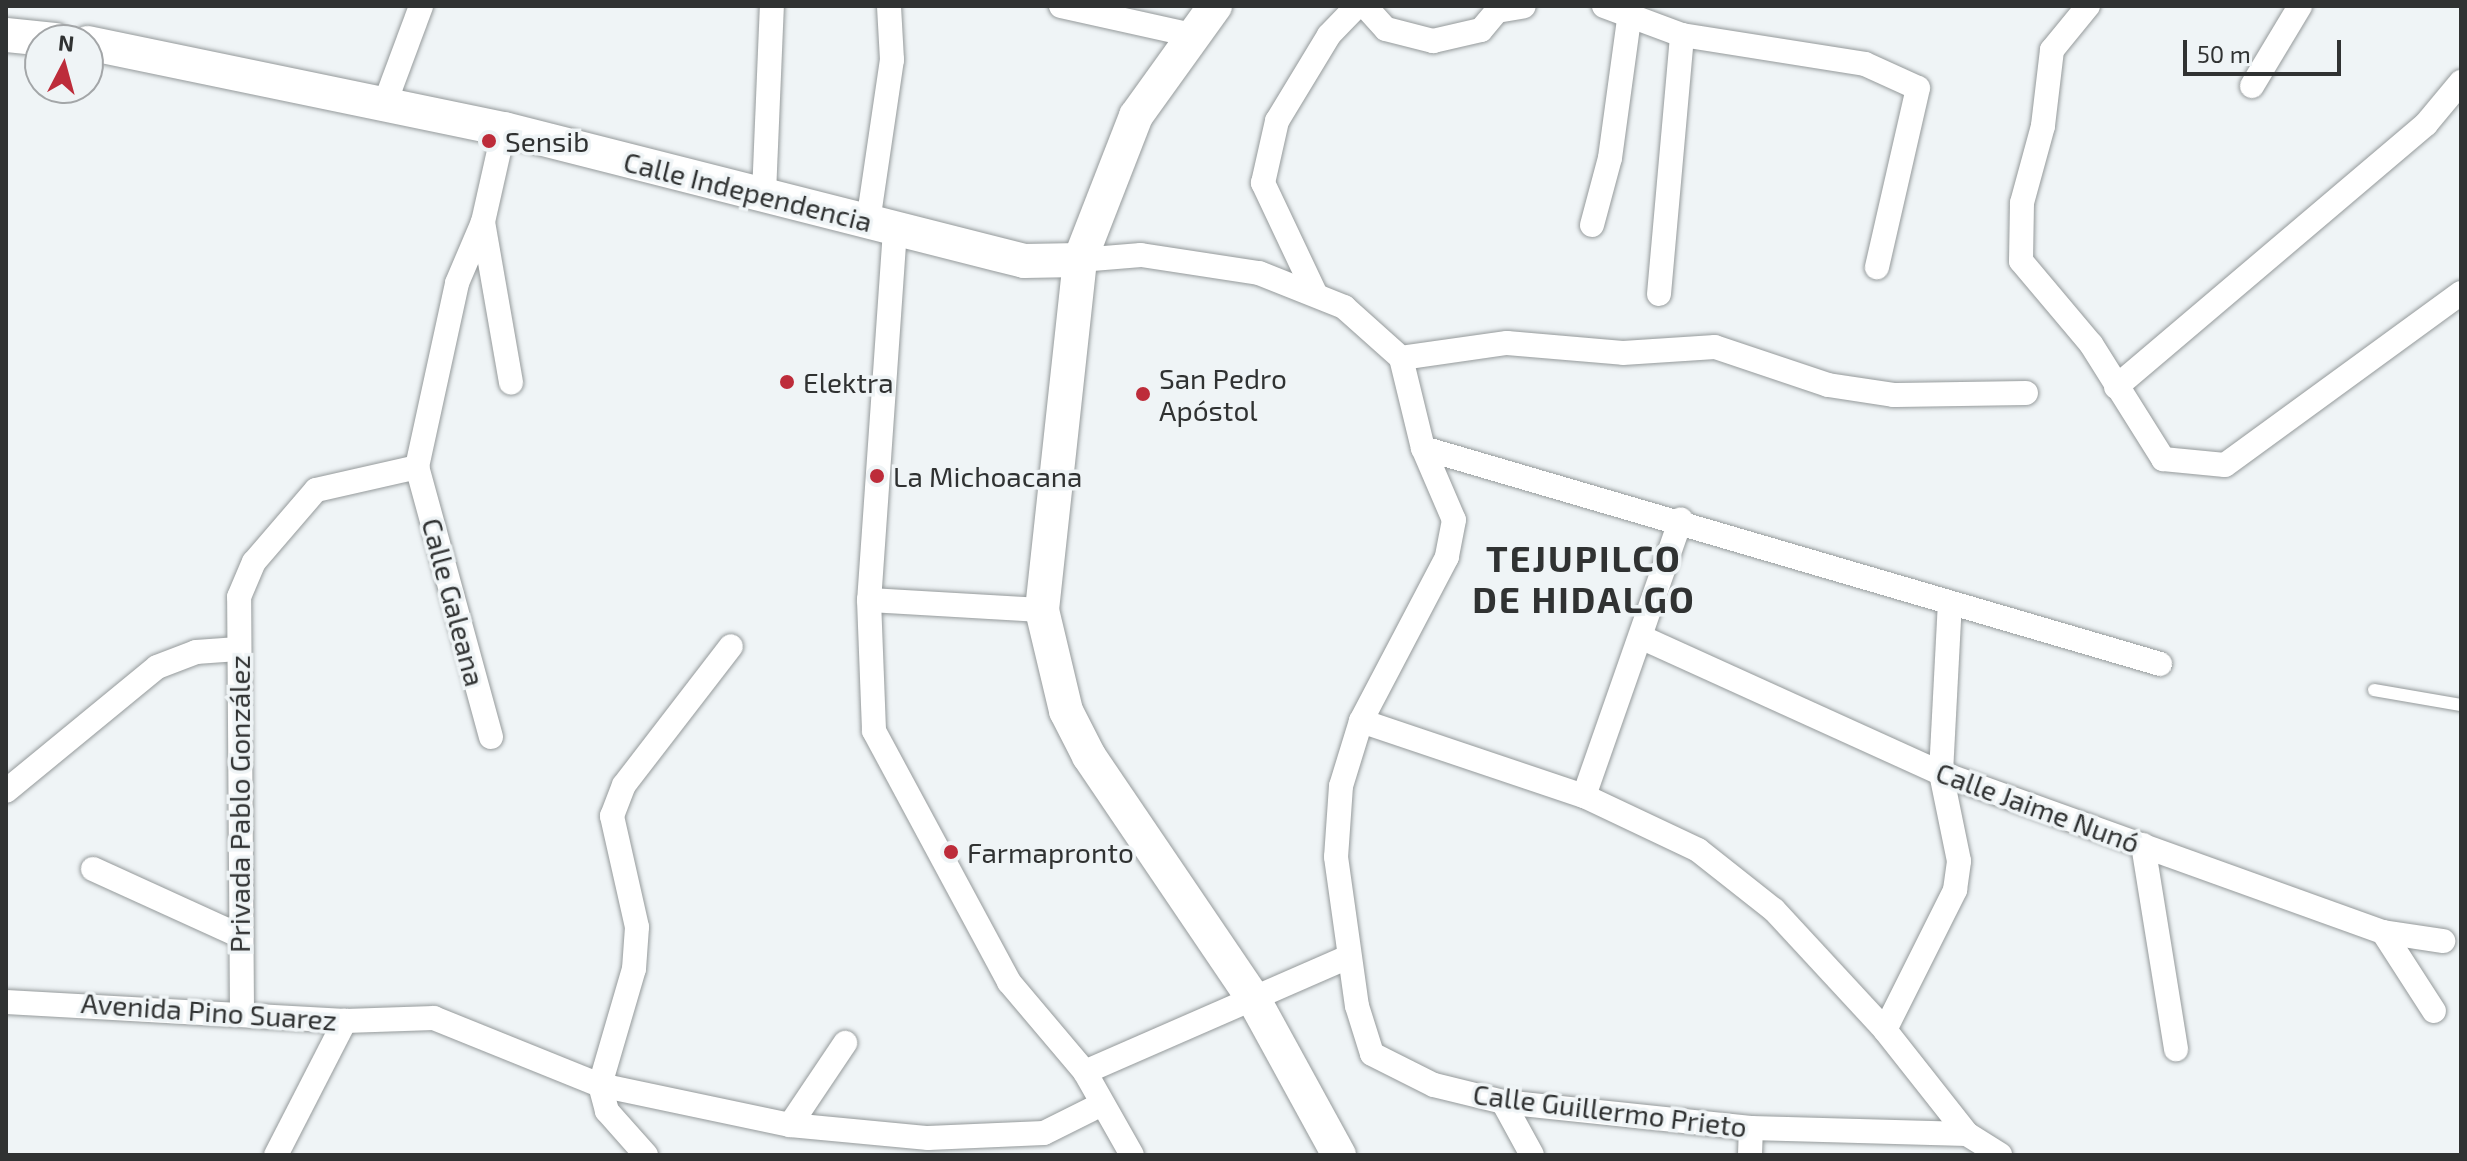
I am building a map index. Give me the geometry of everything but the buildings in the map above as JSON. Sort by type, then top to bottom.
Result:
[{"type":"main road","points":[[1215,6],[1192,35],[1118,152],[1080,260],[1042,610],[1066,711],[1089,756],[1253,998],[1339,1155]]},
{"type":"main road","name":"Calle Independencia","points":[[104,46],[504,129],[1024,261],[1080,260]]},
{"type":"street","points":[[385,103],[421,6]]},
{"type":"street","points":[[764,194],[772,6]]},
{"type":"street","points":[[889,6],[892,60],[882,226],[868,700],[896,780],[1009,982],[1085,1072],[1098,1106],[1132,1155]]},
{"type":"street","points":[[1061,6],[1086,9],[1192,35]]},
{"type":"street","points":[[1315,293],[1263,183],[1277,121],[1329,35],[1357,6]]},
{"type":"street","points":[[1365,6],[1386,29],[1433,41],[1481,30],[1497,11],[1524,6]]},
{"type":"street","points":[[1604,6],[1629,20],[1682,35],[1865,64],[1918,88],[1877,267]]},
{"type":"street","points":[[2088,6],[2052,50],[2043,126],[2022,203],[2021,261],[2091,344],[2163,459],[2225,465],[2461,293]]},
{"type":"street","points":[[2252,86],[2300,6]]},
{"type":"street","points":[[1592,225],[1610,158],[1629,20]]},
{"type":"street","points":[[1659,294],[1682,35]]},
{"type":"street","points":[[2116,387],[2426,124],[2461,82]]},
{"type":"street","points":[[417,467],[457,283],[483,222],[504,129]]},
{"type":"street","points":[[483,222],[511,383]]},
{"type":"street","points":[[1080,260],[1141,255],[1206,262],[1315,293],[1378,331],[1401,358],[1507,343],[1623,353],[1715,347],[1828,385],[1893,395],[2026,393]]},
{"type":"street","name":"Calle Guillermo Prieto","points":[[1401,358],[1423,448],[1450,498],[1447,557],[1361,721],[1336,823],[1348,957],[1372,1054],[1434,1085],[1503,1102],[1751,1128],[1967,1134]]},
{"type":"street","points":[[1423,448],[1681,519],[1950,604],[2160,664]]},
{"type":"street","name":"Privada Pablo González","points":[[242,1010],[239,597],[254,562],[316,490],[417,467]]},
{"type":"street","name":"Calle Galeana","points":[[417,467],[491,737]]},
{"type":"street","points":[[1584,796],[1645,639],[1681,519]]},
{"type":"street","points":[[869,600],[1042,610]]},
{"type":"street","points":[[1885,1030],[1955,890],[1959,861],[1941,773],[1950,604]]},
{"type":"street","name":"Calle Jaime Nunó","points":[[1645,639],[1941,773],[2383,932],[2443,941]]},
{"type":"street","points":[[646,1155],[607,1111],[600,1085],[634,969],[637,927],[614,806],[731,646]]},
{"type":"street","points":[[6,791],[157,667],[196,652],[238,649]]},
{"type":"street","points":[[1361,721],[1584,796],[1698,850],[1742,881],[1885,1030],[1967,1134],[2000,1155]]},
{"type":"street","points":[[2143,845],[2176,1049]]},
{"type":"street","points":[[93,869],[240,936]]},
{"type":"street","points":[[2383,932],[2434,1011]]},
{"type":"street","points":[[1085,1072],[1348,957]]},
{"type":"street","name":"Avenida Pino Suarez","points":[[6,1002],[242,1010],[345,1021],[412,1017],[447,1020],[600,1085],[790,1125],[964,1148],[1044,1133]]},
{"type":"street","points":[[276,1155],[345,1021]]},
{"type":"street","points":[[790,1125],[845,1043]]},
{"type":"street","points":[[1503,1102],[1532,1155]]},
{"type":"street","points":[[1016,1155],[1044,1133],[1098,1106]]},
{"type":"street","points":[[1750,1155],[1751,1128]]},
{"type":"lane","points":[[2374,690],[2461,705]]},
{"type":"place","name":"Sensib","points":[[489,141]]},
{"type":"place","name":"Elektra","points":[[787,382]]},
{"type":"place","name":"San Pedro Apóstol","points":[[1143,394]]},
{"type":"place","name":"La Michoacana","points":[[877,476]]},
{"type":"place","name":"Farmapronto","points":[[951,852]]},
{"type":"district","name":"TEJUPILCO DE HIDALGO","points":[[1584,578]]}]
